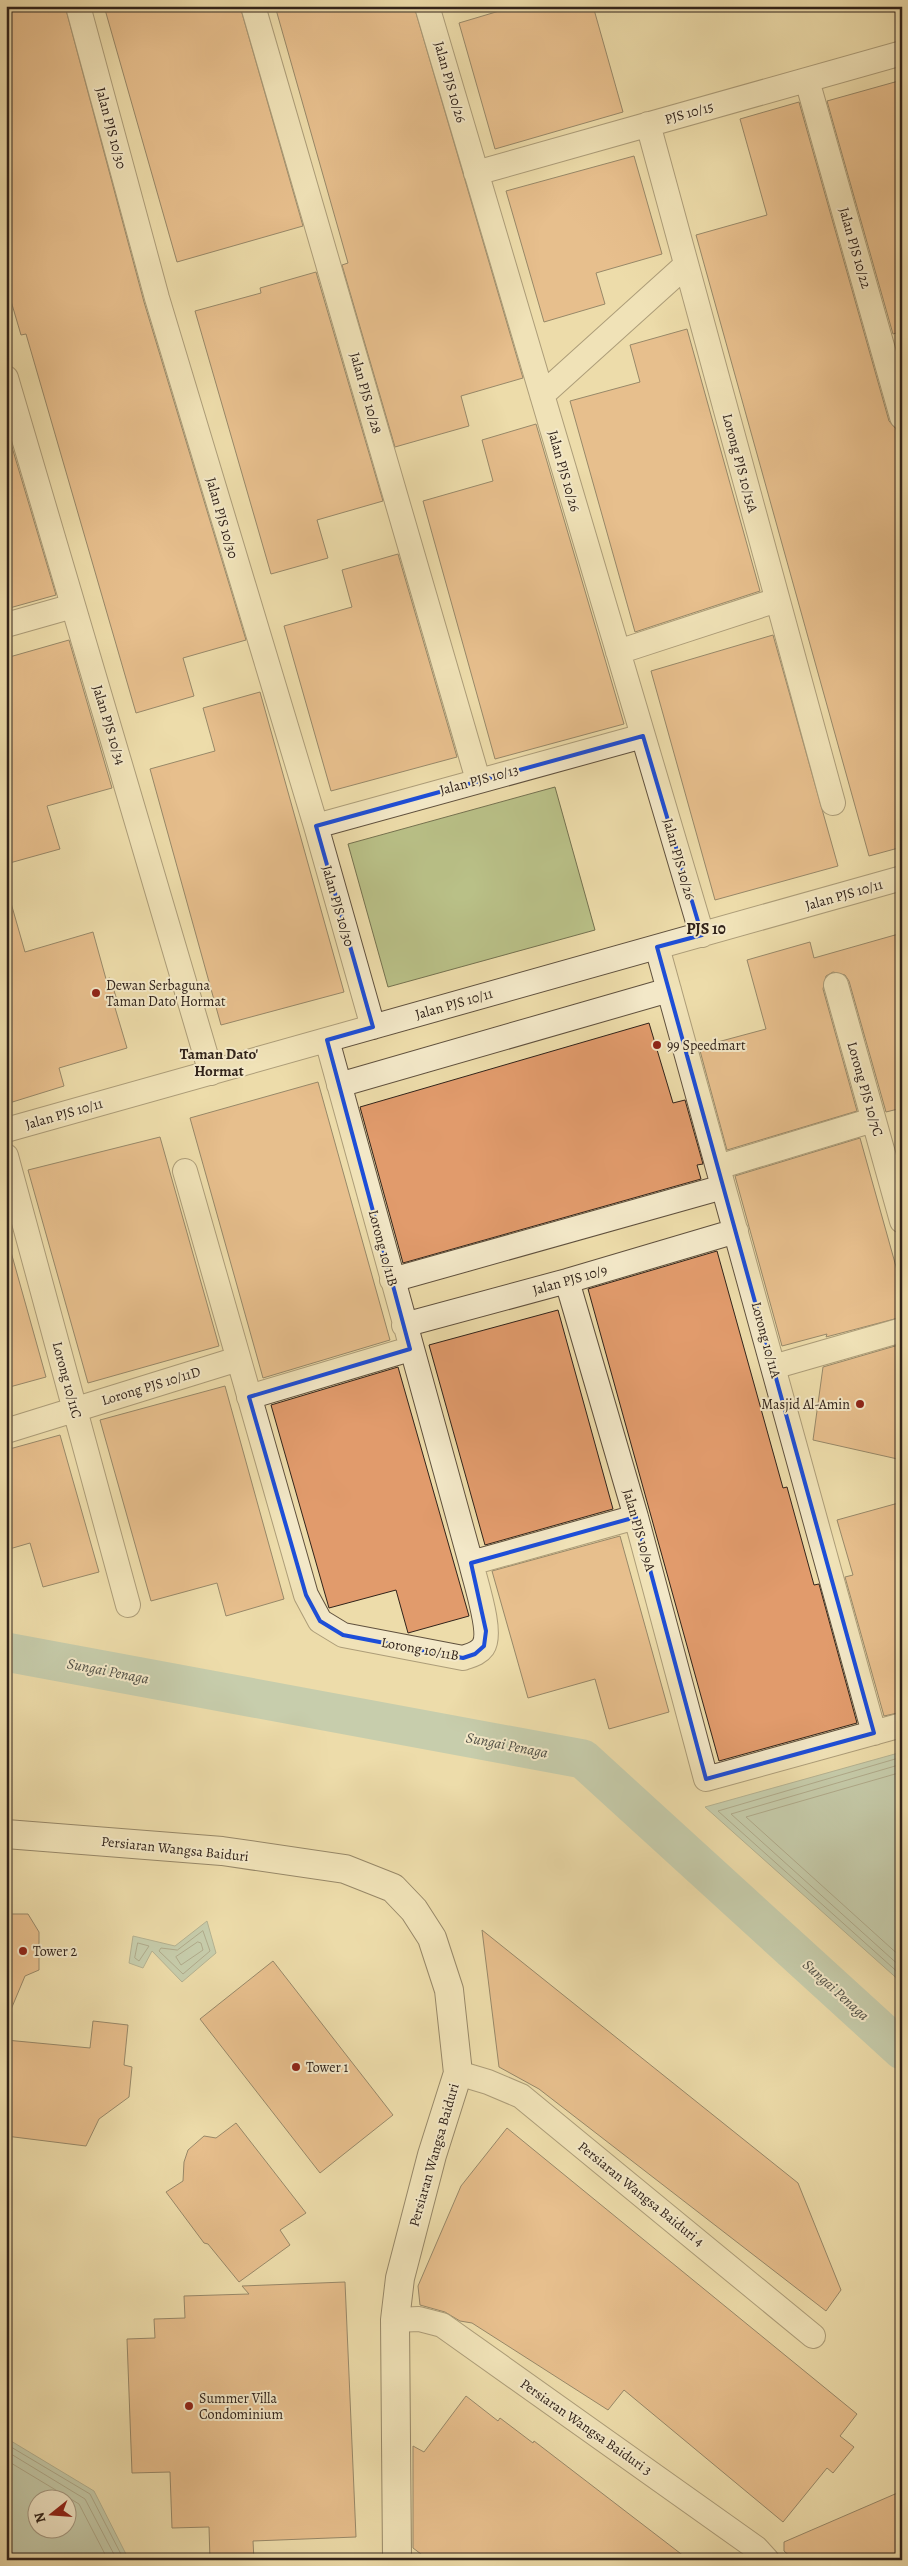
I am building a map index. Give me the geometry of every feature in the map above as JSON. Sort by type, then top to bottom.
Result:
[{"type":"street","name":"Jalan PJS 10/30","points":[[78,6],[158,298],[316,826],[373,1027]]},
{"type":"street","name":"Jalan PJS 10/28","points":[[254,6],[478,780]]},
{"type":"street","name":"Jalan PJS 10/26","points":[[428,6],[702,935]]},
{"type":"street","name":"PJS 10/15","points":[[476,173],[902,54]]},
{"type":"street","name":"Jalan PJS 10/22","points":[[807,80],[902,417]]},
{"type":"street","name":"Lorong PJS 10/15A","points":[[648,124],[833,802]]},
{"type":"street","points":[[542,395],[686,265]]},
{"type":"street","name":"Jalan PJS 10/34","points":[[6,378],[211,1073]]},
{"type":"street","points":[[618,652],[777,600]]},
{"type":"street","points":[[6,625],[73,606]]},
{"type":"street","name":"Jalan PJS 10/13","points":[[316,826],[643,736]]},
{"type":"street","name":"Jalan PJS 10/11","points":[[6,1130],[902,878]]},
{"type":"street","name":"Lorong 10/11A","points":[[657,947],[874,1732]]},
{"type":"street","name":"Lorong PJS 10/7C","points":[[836,985],[902,1221]]},
{"type":"street","points":[[339,1085],[669,990]]},
{"type":"street","name":"Lorong 10/11B","points":[[185,1171],[306,1595],[320,1620],[343,1635],[463,1658],[475,1654],[484,1646],[486,1631],[471,1563],[410,1349],[327,1040]]},
{"type":"street","points":[[392,1280],[721,1177],[873,1120]]},
{"type":"street","name":"Lorong 10/11C","points":[[6,1156],[128,1605]]},
{"type":"street","name":"Jalan PJS 10/9","points":[[404,1325],[567,1281],[736,1231]]},
{"type":"street","name":"Jalan PJS 10/9A","points":[[567,1281],[636,1517],[706,1779],[874,1732]]},
{"type":"street","points":[[773,1367],[902,1330]]},
{"type":"street","points":[[249,1397],[410,1349]]},
{"type":"street","name":"Lorong PJS 10/11D","points":[[6,1430],[238,1359]]},
{"type":"street","points":[[471,1563],[636,1517]]},
{"type":"street","points":[[874,1732],[902,1725]]},
{"type":"street","name":"Persiaran Wangsa Baiduri","points":[[6,1834],[222,1851],[345,1869],[393,1888],[414,1910],[432,1938],[449,1990],[458,2073],[435,2147],[400,2278],[395,2320],[401,2558]]},
{"type":"street","name":"Persiaran Wangsa Baiduri 4","points":[[458,2073],[488,2082],[521,2096],[813,2336]]},
{"type":"street","name":"Persiaran Wangsa Baiduri 3","points":[[395,2320],[419,2319],[442,2325],[756,2548],[767,2560]]},
{"type":"highlighted area","points":[[643,736],[702,935],[657,947],[874,1733],[706,1779],[636,1517],[471,1563],[486,1631],[484,1646],[475,1654],[463,1658],[343,1635],[320,1621],[306,1595],[249,1397],[410,1349],[327,1040],[373,1027],[316,826]]},
{"type":"green space","points":[[555,787],[595,930],[388,987],[348,844]]},
{"type":"water","points":[[902,1752],[902,1983],[705,1807]]},
{"type":"water","points":[[207,1921],[216,1953],[182,1982],[152,1951],[143,1968],[129,1963],[133,1936],[175,1946]]},
{"type":"water","points":[[6,2438],[94,2491],[129,2560],[6,2560]]},
{"type":"building","points":[[6,6],[65,6],[144,302],[246,640],[183,658],[194,696],[136,713],[26,334],[21,335],[6,284]]},
{"type":"building","points":[[104,6],[240,6],[303,226],[177,262]]},
{"type":"building","points":[[275,6],[414,6],[523,378],[461,396],[469,426],[395,447],[342,265],[348,263]]},
{"type":"building","points":[[516,6],[593,6],[623,112],[495,149],[459,23]]},
{"type":"building","points":[[902,80],[902,331],[893,334],[827,101]]},
{"type":"building","points":[[799,102],[889,421],[896,429],[902,450],[902,847],[869,856],[696,235],[767,215],[740,119]]},
{"type":"building","points":[[634,156],[662,254],[596,273],[605,304],[544,322],[506,191]]},
{"type":"building","points":[[316,272],[383,501],[317,520],[328,558],[271,574],[195,311],[261,293],[260,288]]},
{"type":"building","points":[[687,329],[760,591],[635,632],[570,401],[640,382],[630,345]]},
{"type":"building","points":[[536,424],[624,724],[495,759],[423,501],[493,481],[482,440]]},
{"type":"building","points":[[6,427],[56,595],[6,609]]},
{"type":"building","points":[[398,554],[457,757],[331,791],[284,626],[352,607],[342,570]]},
{"type":"building","points":[[773,635],[838,866],[715,900],[651,671]]},
{"type":"building","points":[[69,640],[112,788],[47,806],[60,849],[6,864],[6,658]]},
{"type":"building","points":[[260,692],[344,992],[221,1025],[150,769],[215,751],[203,708]]},
{"type":"building","points":[[11,903],[25,952],[93,932],[106,979],[110,978],[117,1000],[113,1001],[127,1048],[59,1068],[64,1086],[6,1104],[6,904]]},
{"type":"building","points":[[902,933],[902,1108],[886,1112],[849,981],[845,975],[833,972],[826,976],[823,989],[857,1111],[727,1150],[699,1047],[766,1029],[747,960],[810,942],[814,958]]},
{"type":"building","points":[[649,1023],[673,1103],[685,1100],[703,1164],[697,1165],[701,1179],[403,1263],[360,1107]]},
{"type":"building","points":[[318,1082],[390,1340],[263,1378],[190,1118]]},
{"type":"building","points":[[160,1137],[219,1346],[88,1383],[28,1170]]},
{"type":"building","points":[[860,1138],[902,1288],[902,1317],[826,1337],[827,1334],[782,1346],[735,1176]]},
{"type":"building","points":[[717,1251],[783,1488],[787,1487],[814,1585],[819,1584],[857,1723],[719,1761],[588,1289]]},
{"type":"building","points":[[11,1252],[46,1377],[6,1388],[6,1253]]},
{"type":"building","points":[[558,1310],[613,1509],[485,1545],[429,1345]]},
{"type":"building","name":"Masjid Al-Amin","points":[[902,1344],[902,1460],[813,1440],[823,1367]]},
{"type":"building","points":[[398,1367],[469,1616],[408,1633],[396,1590],[329,1608],[271,1405]]},
{"type":"building","points":[[225,1386],[284,1599],[226,1616],[217,1583],[151,1601],[100,1420]]},
{"type":"building","points":[[60,1435],[99,1572],[43,1587],[30,1543],[6,1550],[6,1450]]},
{"type":"building","points":[[902,1502],[902,1712],[884,1716],[845,1577],[853,1575],[837,1520]]},
{"type":"building","points":[[620,1536],[669,1712],[609,1729],[595,1679],[528,1698],[492,1571]]},
{"type":"building","name":"Tower 2","points":[[6,1914],[28,1914],[39,1932],[39,1970],[25,1976],[7,2019]]},
{"type":"building","points":[[482,1930],[798,2183],[841,2290],[826,2311],[539,2089],[499,2067]]},
{"type":"building","name":"Tower 1","points":[[273,1961],[393,2115],[320,2173],[200,2019]]},
{"type":"building","points":[[93,2021],[128,2025],[124,2065],[132,2067],[129,2097],[99,2119],[86,2146],[6,2136],[6,2040],[90,2048]]},
{"type":"building","points":[[236,2123],[306,2213],[280,2230],[290,2245],[239,2282],[208,2244],[204,2243],[166,2192],[183,2181],[184,2162],[188,2150],[204,2136],[216,2138]]},
{"type":"building","points":[[507,2128],[857,2414],[840,2436],[854,2447],[833,2473],[827,2468],[783,2522],[624,2390],[608,2410],[472,2323],[460,2321],[445,2312],[420,2305],[418,2286],[461,2186]]},
{"type":"building","points":[[345,2282],[356,2537],[253,2541],[254,2560],[210,2560],[209,2527],[172,2528],[170,2472],[132,2473],[127,2339],[155,2338],[154,2319],[185,2318],[184,2296],[249,2294],[242,2286]]},
{"type":"building","points":[[466,2396],[498,2421],[500,2418],[533,2443],[534,2441],[689,2560],[429,2560],[413,2548],[413,2446],[424,2452]]},
{"type":"building","points":[[902,2491],[902,2560],[794,2560],[784,2551],[784,2542]]},
{"type":"waterway","name":"Sungai Penaga","points":[[6,1652],[583,1759],[902,2050]]},
{"type":"place","name":"Dewan Serbaguna Taman Dato' Hormat","points":[[96,993]]},
{"type":"place","name":"99 Speedmart","points":[[657,1045]]},
{"type":"place","name":"Masjid Al-Amin","points":[[860,1404]]},
{"type":"place","name":"Tower 2","points":[[23,1951]]},
{"type":"place","name":"Tower 1","points":[[296,2067]]},
{"type":"place","name":"Summer Villa Condominium","points":[[189,2406]]},
{"type":"district","name":"PJS 10","points":[[706,929]]},
{"type":"district","name":"Taman Dato' Hormat","points":[[219,1062]]}]
